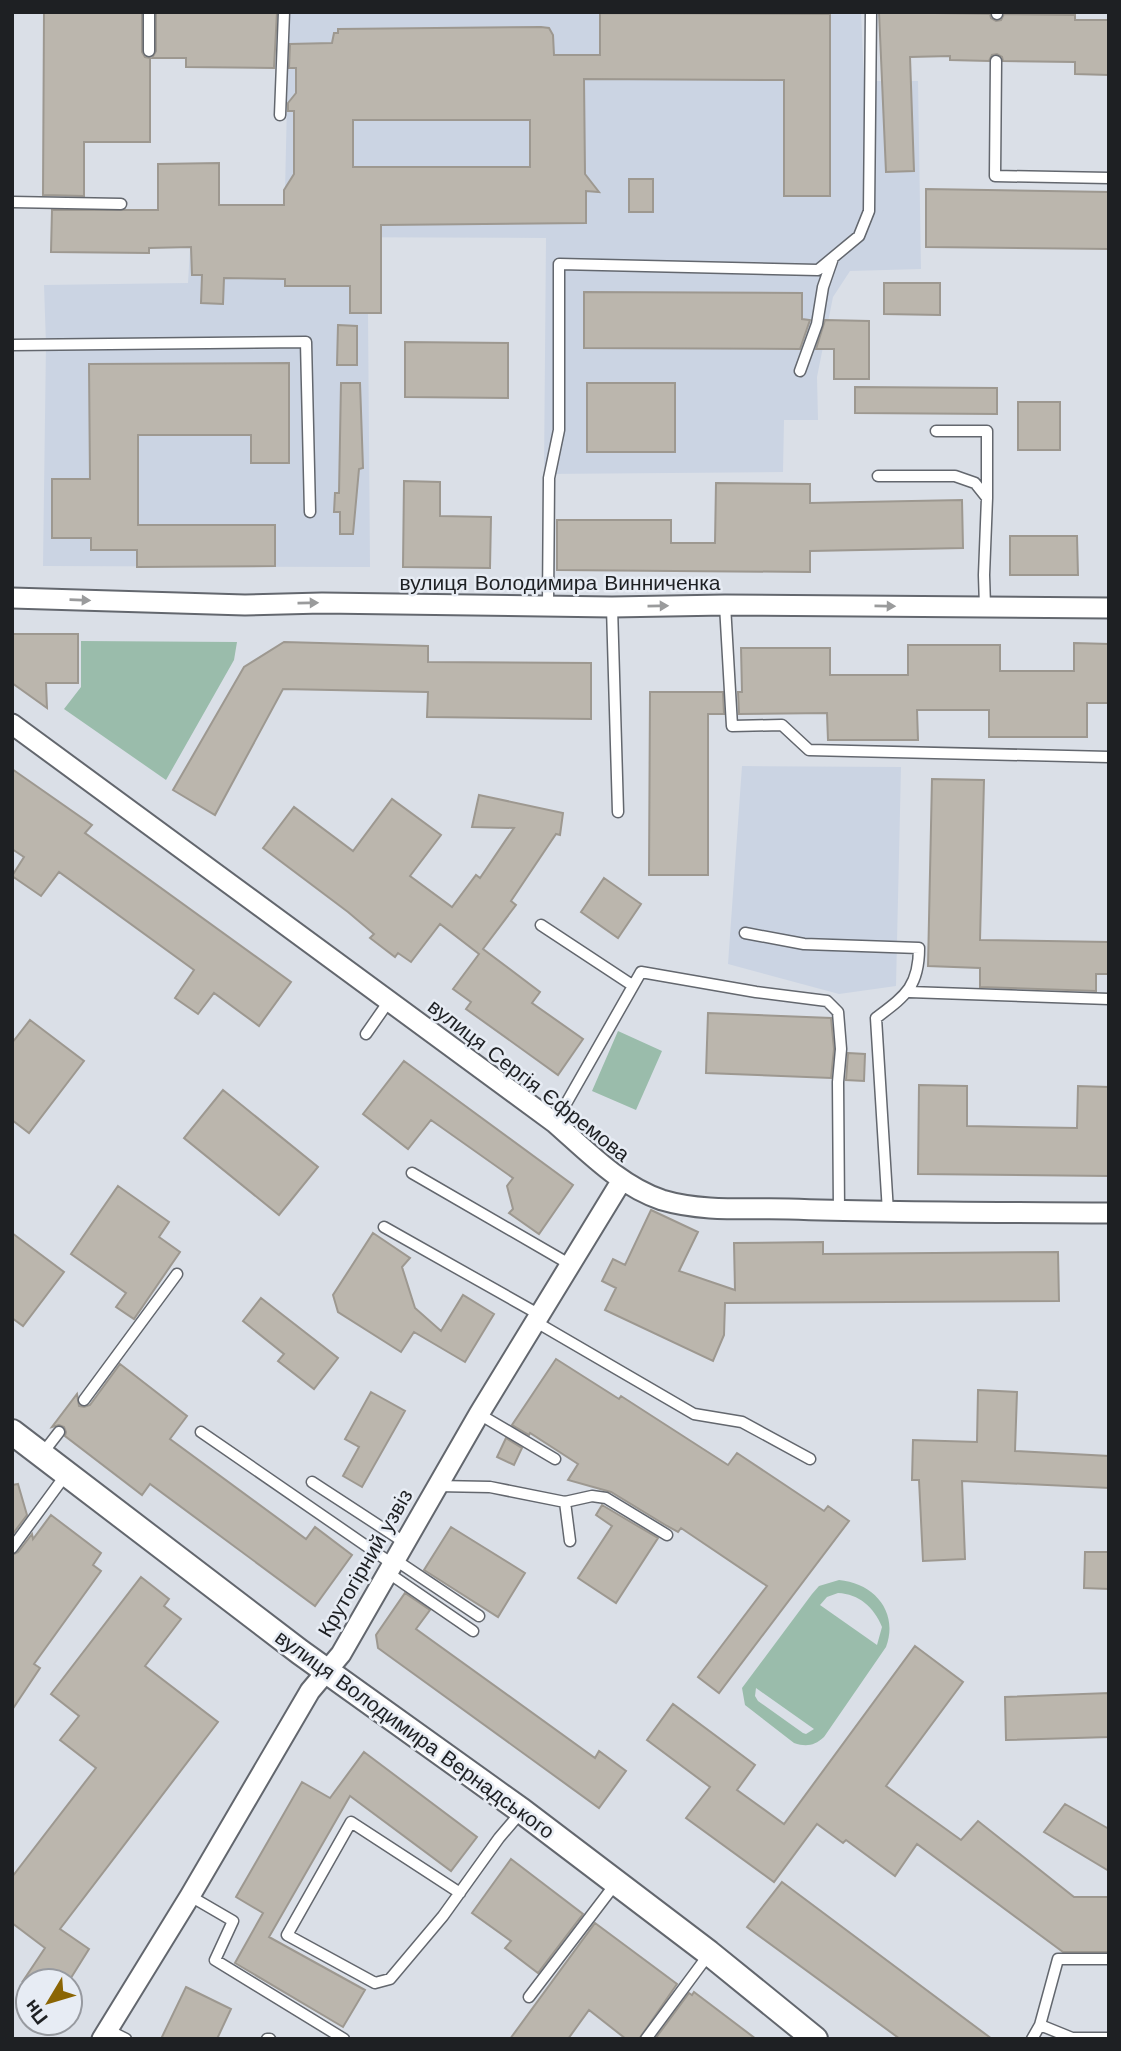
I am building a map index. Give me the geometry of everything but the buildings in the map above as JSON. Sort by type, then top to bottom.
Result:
[{"type":"street","name":"вулиця Володимира Винниченка","points":[[12,598],[245,604],[1109,608]]},
{"type":"street","name":"вулиця Сергія Єфремова","points":[[12,723],[555,1123],[622,1180],[662,1199],[682,1204],[839,1211],[1109,1213]]},
{"type":"street","name":"Крутогірний узвіз","points":[[105,2034],[190,1896],[310,1691],[341,1654],[436,1486],[622,1180]]},
{"type":"street","name":"вулиця Володимира Вернадського","points":[[12,1432],[325,1671],[522,1811],[815,2039]]},
{"type":"lane","points":[[149,12],[149,51]]},
{"type":"lane","points":[[280,115],[284,12]]},
{"type":"lane","points":[[548,606],[549,478],[559,430],[559,264],[818,270],[833,258],[859,236],[869,211],[871,12]]},
{"type":"lane","points":[[996,61],[995,176],[1109,178]]},
{"type":"lane","points":[[12,202],[121,204]]},
{"type":"lane","points":[[800,370],[817,324],[823,287],[833,258]]},
{"type":"lane","points":[[12,345],[306,342],[310,512]]},
{"type":"lane","points":[[936,431],[987,431],[985,607]]},
{"type":"lane","points":[[878,476],[955,476],[975,483],[987,498]]},
{"type":"lane","points":[[725,605],[732,726],[782,725],[810,750],[1109,757]]},
{"type":"lane","points":[[611,607],[618,811]]},
{"type":"lane","points":[[541,925],[632,985]]},
{"type":"lane","points":[[745,933],[804,944],[919,948],[919,964],[909,992],[876,1018],[888,1212]]},
{"type":"lane","points":[[555,1123],[641,972],[827,1001],[838,1012],[841,1049],[838,1082],[839,1211]]},
{"type":"lane","points":[[909,992],[1109,999]]},
{"type":"lane","points":[[366,1034],[389,1001]]},
{"type":"lane","points":[[412,1173],[570,1265]]},
{"type":"lane","points":[[384,1227],[694,1414],[742,1422],[810,1459]]},
{"type":"lane","points":[[84,1400],[177,1274]]},
{"type":"lane","points":[[479,1414],[555,1459]]},
{"type":"lane","points":[[41,1454],[59,1432]]},
{"type":"lane","points":[[201,1432],[390,1565],[473,1630]]},
{"type":"lane","points":[[12,1548],[67,1473]]},
{"type":"lane","points":[[312,1482],[404,1542]]},
{"type":"lane","points":[[436,1486],[489,1487],[565,1502],[592,1496],[607,1498],[667,1535]]},
{"type":"lane","points":[[565,1502],[570,1541]]},
{"type":"lane","points":[[390,1565],[479,1616]]},
{"type":"lane","points":[[460,1893],[351,1822],[287,1935],[375,1983],[390,1979],[460,1893],[522,1811]]},
{"type":"lane","points":[[529,1997],[616,1883]]},
{"type":"lane","points":[[190,1896],[233,1921],[215,1960],[344,2039]]},
{"type":"lane","points":[[646,2039],[709,1954]]},
{"type":"lane","points":[[1032,2039],[1040,2025],[1058,1959],[1109,1959]]},
{"type":"lane","points":[[1040,2025],[1072,2038],[1109,2038]]},
{"type":"lane","points":[[105,2034],[126,2039]]},
{"type":"shaded area","points":[[289,12],[861,12],[864,81],[918,81],[921,269],[850,271],[833,297],[817,377],[818,420],[784,420],[783,472],[544,474],[546,238],[284,237]]},
{"type":"shaded area","points":[[381,248],[381,313],[368,314],[370,567],[43,566],[46,344],[44,285],[188,283],[190,250]]},
{"type":"shaded area","points":[[742,766],[901,767],[896,986],[839,994],[728,964]]},
{"type":"green space","points":[[81,641],[237,642],[234,660],[166,780],[64,709],[81,687]]},
{"type":"green space","points":[[618,1031],[662,1051],[636,1110],[592,1091]]},
{"type":"green space","points":[[839,1580],[852,1582],[873,1593],[886,1611],[889,1634],[886,1647],[824,1737],[813,1744],[802,1745],[794,1743],[745,1705],[742,1688],[819,1586]],"holes":[[[838,1593],[859,1599],[875,1613],[882,1627],[877,1645],[820,1605],[827,1597]],[[756,1688],[814,1729],[803,1733],[758,1701],[755,1696]]]}]
